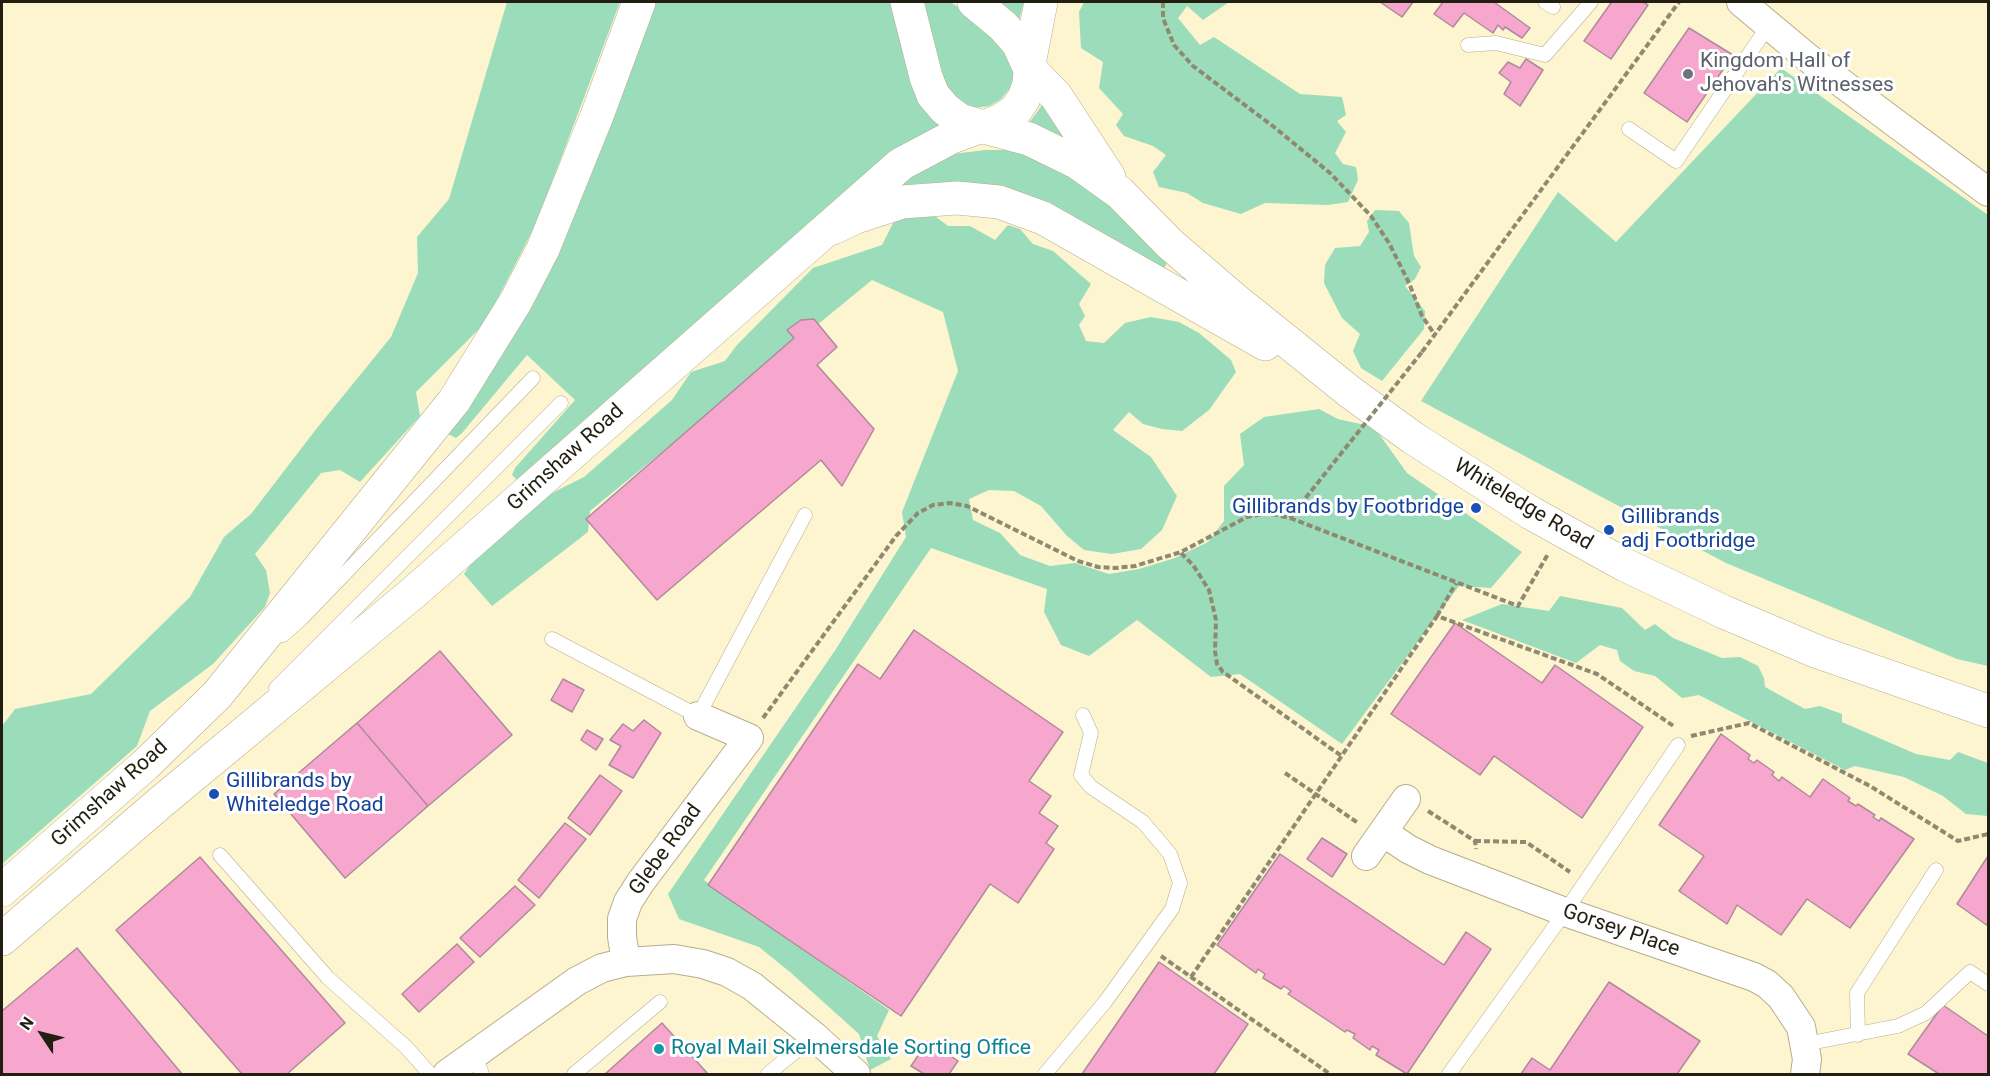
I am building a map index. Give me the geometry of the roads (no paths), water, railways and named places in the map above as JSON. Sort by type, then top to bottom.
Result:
[{"type":"main road","name":"Grimshaw Road","points":[[2,890],[145,765],[217,695],[454,401],[494,339],[543,249],[639,2]]},
{"type":"main road","name":"Whiteledge Road","points":[[907,2],[926,77],[933,95],[945,109],[960,120],[1029,139],[1078,163],[1120,193],[1170,244],[1224,291],[1350,392],[1413,438],[1531,513],[1625,565],[1724,612],[1818,652],[1989,711]]},
{"type":"main road","name":"Whiteledge Road","points":[[974,2],[1003,26],[1018,44],[1029,66],[1056,96],[1120,193]]},
{"type":"main road","points":[[1029,66],[1041,2]]},
{"type":"main road","name":"Grimshaw Road","points":[[2,939],[161,802],[413,593],[901,164],[952,137],[1001,120],[1016,110],[1029,84],[1029,66]]},
{"type":"main road","points":[[818,237],[856,217],[902,202],[957,198],[999,202],[1043,218],[1350,392]]},
{"type":"street","points":[[1741,2],[1808,58],[1989,192]]},
{"type":"street","name":"Glebe Road","points":[[626,962],[622,919],[628,902],[749,738],[698,716]]},
{"type":"street","name":"Gorsey Place","points":[[1406,799],[1376,842],[1408,849],[1430,860],[1565,912],[1754,977],[1767,984],[1792,1011],[1801,1028],[1807,1059],[1805,1074]]},
{"type":"street","points":[[447,1074],[478,1065],[577,981],[602,968],[626,962],[674,959],[702,964],[727,972],[752,986],[814,1036],[856,1074]]},
{"type":"lane","points":[[1468,45],[1496,43],[1545,54],[1591,2]]},
{"type":"lane","points":[[1629,129],[1676,161],[1769,25]]},
{"type":"lane","name":"Grimshaw Road","points":[[217,695],[302,618],[533,378]]},
{"type":"lane","name":"Grimshaw Road","points":[[161,802],[561,403]]},
{"type":"lane","points":[[552,639],[698,716],[806,515]]},
{"type":"lane","points":[[1045,1074],[1105,1002],[1172,909],[1180,883],[1170,854],[1143,822],[1091,787],[1081,775],[1091,733],[1083,715]]},
{"type":"lane","points":[[1449,1074],[1565,912],[1682,740]]},
{"type":"lane","points":[[220,855],[328,978],[406,1047],[430,1074]]},
{"type":"lane","points":[[1858,1035],[1857,993],[1936,870]]},
{"type":"lane","points":[[1804,1044],[1899,1026],[1926,1013],[1970,972],[1989,984]]},
{"type":"lane","points":[[574,1074],[660,1002]]},
{"type":"lane","points":[[768,1074],[814,1036]]},
{"type":"place","name":"Kingdom Hall of Jehovah's Witnesses","points":[[1688,74]]},
{"type":"place","name":"Gillibrands by Footbridge","points":[[1476,508]]},
{"type":"place","name":"Gillibrands adj Footbridge","points":[[1609,530]]},
{"type":"place","name":"Gillibrands by Whiteledge Road","points":[[214,794]]},
{"type":"place","name":"Royal Mail Skelmersdale Sorting Office","points":[[659,1049]]}]
